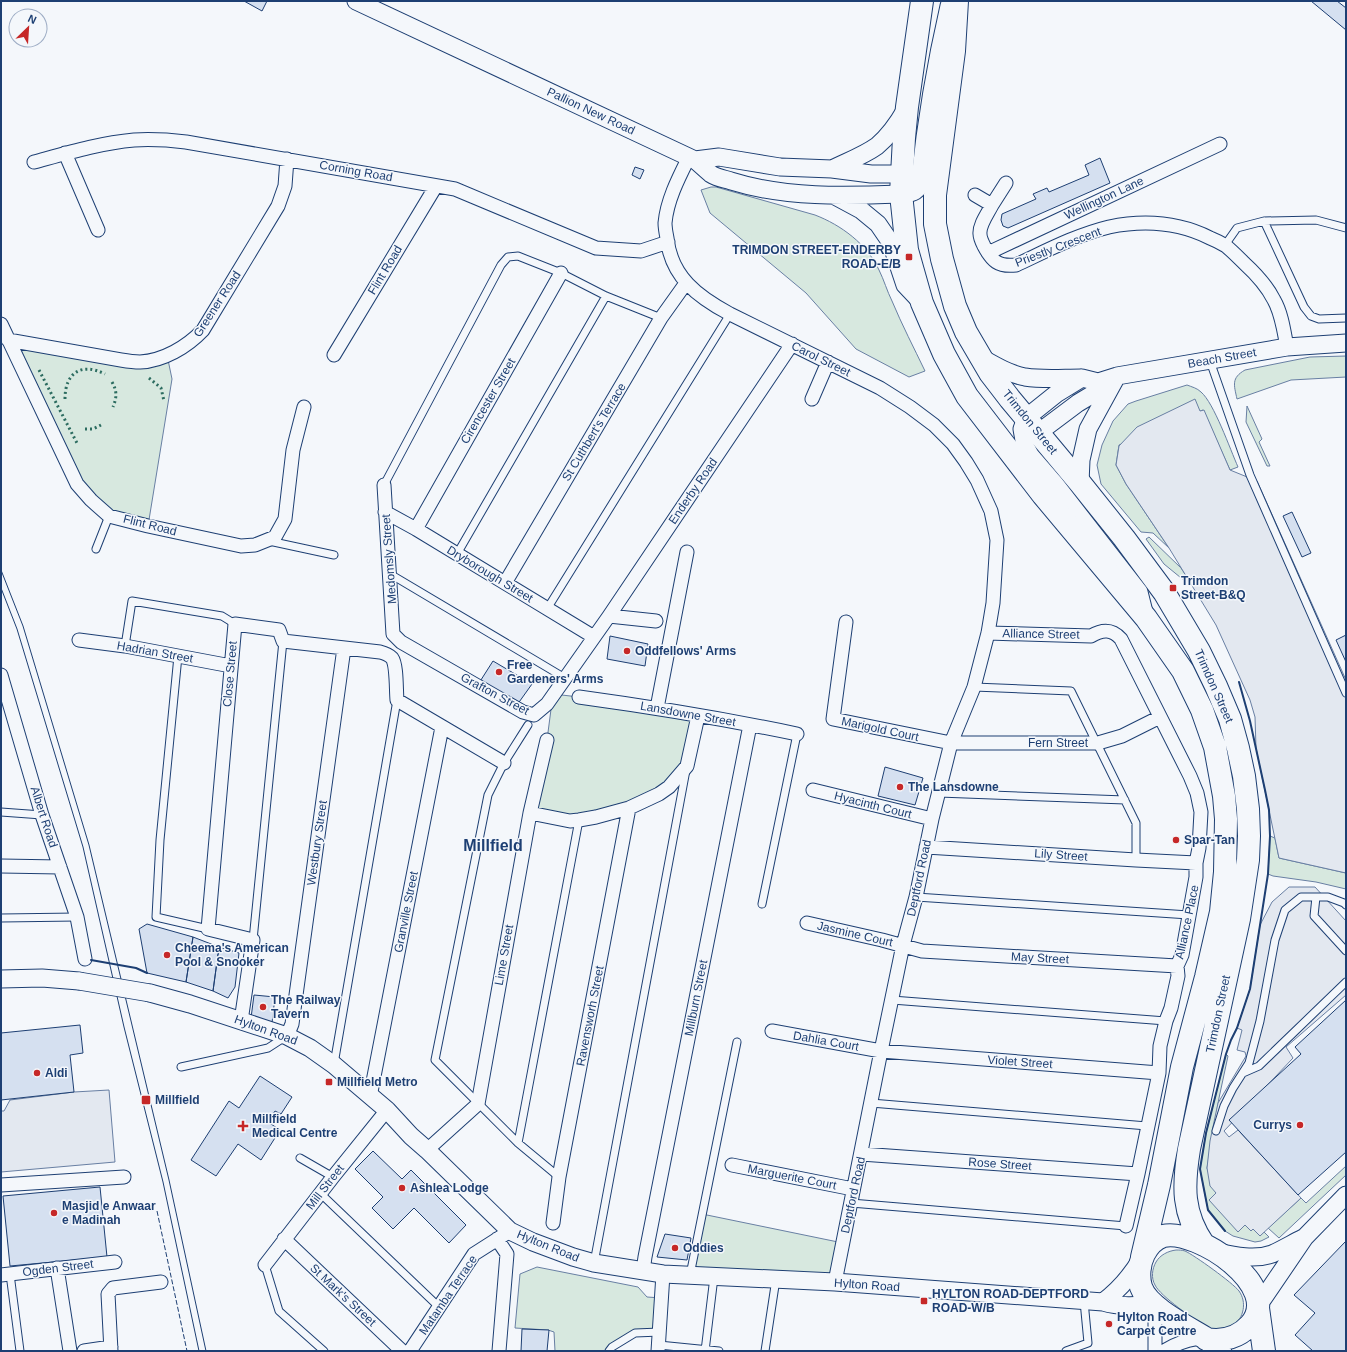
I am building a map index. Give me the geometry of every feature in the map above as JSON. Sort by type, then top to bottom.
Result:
[{"type":"highway","name":"Trimdon Street","points":[[922,1],[907,108],[907,250],[922,303],[944,354],[967,396],[1043,495],[1146,618],[1183,671],[1202,710],[1215,747],[1224,796],[1226,842],[1221,912],[1206,977],[1182,1067],[1159,1185],[1142,1258]]},
{"type":"highway","name":"Trimdon Street","points":[[957,1],[954,51],[935,195],[935,224],[942,259],[955,306],[966,332],[990,373],[1029,429],[1080,483],[1124,538],[1164,592],[1199,651],[1216,686],[1230,719],[1244,776],[1248,809],[1248,860],[1238,927],[1188,1148],[1185,1180],[1184,1194],[1191,1222],[1197,1235],[1209,1248]]},
{"type":"highway","points":[[1258,1307],[1256,1316],[1252,1323],[1238,1335],[1210,1342],[1154,1305],[1145,1296],[1139,1278],[1142,1258],[1147,1248],[1154,1241],[1162,1237],[1179,1235],[1193,1239],[1209,1248],[1242,1272],[1255,1289],[1258,1307],[1264,1351]]},
{"type":"main road","points":[[908,182],[926,129],[951,1]]},
{"type":"street","name":"Pallion New Road","points":[[356,1],[692,158],[712,175],[742,184],[770,190],[831,194],[908,182]]},
{"type":"street","points":[[832,169],[866,153],[876,146],[893,130],[907,108]]},
{"type":"street","name":"Corning Road","points":[[34,162],[65,153],[134,140],[158,139],[186,142],[455,189],[596,248],[641,250],[668,242]]},
{"type":"street","name":"Wellington Lane","points":[[988,253],[1220,144]]},
{"type":"street","points":[[65,153],[98,230]]},
{"type":"street","points":[[692,158],[719,157],[780,167],[832,169],[871,174],[930,186],[935,195]]},
{"type":"street","name":"Carol Street","points":[[692,158],[679,178],[670,202],[665,223],[671,256],[677,270],[686,283],[714,305],[730,314],[880,388],[910,407],[934,425],[952,444],[966,462],[977,480]]},
{"type":"street","name":"Greener Road","points":[[8,340],[139,362],[152,360],[180,349],[193,340],[203,330],[278,206],[285,186],[287,159]]},
{"type":"street","name":"Priestly Crescent","points":[[1006,183],[992,205],[981,227],[980,234],[988,253],[1001,265],[1016,265],[1087,233],[1110,227],[1152,223],[1175,225],[1195,231],[1225,245],[1254,272],[1266,286],[1275,301],[1287,347]]},
{"type":"street","name":"Flint Road","points":[[334,355],[436,186]]},
{"type":"street","name":"Pallion New Road","points":[[831,194],[861,210],[878,224],[890,243],[905,285],[922,303]]},
{"type":"street","points":[[975,195],[992,205]]},
{"type":"street","name":"Cirencester Street","points":[[416,529],[561,273]]},
{"type":"street","name":"St Cuthbert's Terrace","points":[[505,583],[661,318],[686,283]]},
{"type":"street","name":"Flint Road","points":[[1,324],[77,484],[91,500],[109,516],[241,546],[255,545],[267,541]]},
{"type":"street","name":"Enderby Road","points":[[594,637],[792,344]]},
{"type":"street","name":"Beach Street","points":[[1098,382],[1117,376],[1287,347],[1346,344]]},
{"type":"street","points":[[980,356],[995,365],[1024,377],[1038,379],[1082,378],[1098,382],[1093,394],[1029,429],[1006,434],[990,427]]},
{"type":"street","points":[[812,399],[828,362]]},
{"type":"street","points":[[1080,483],[1081,460],[1088,430],[1117,376]]},
{"type":"street","points":[[1082,378],[1056,394],[1029,429],[1025,446],[1030,455],[1055,484],[1139,592],[1146,618]]},
{"type":"street","points":[[267,541],[275,537],[285,519],[293,450],[304,407]]},
{"type":"street","name":"Deptford Road","points":[[835,1282],[881,1051],[932,819],[951,743],[974,687],[988,633],[993,603],[997,540],[991,511],[977,480]]},
{"type":"street","name":"Medomsly Street","points":[[384,485],[393,634]]},
{"type":"street","name":"Dryborough Street","points":[[385,512],[416,529],[594,637]]},
{"type":"street","points":[[657,708],[687,552]]},
{"type":"street","points":[[609,616],[656,621]]},
{"type":"street","name":"Marigold Court","points":[[846,622],[834,719],[951,743]]},
{"type":"street","name":"Close Street","points":[[208,929],[235,624],[278,630],[283,641]]},
{"type":"street","name":"Alliance Street","points":[[988,633],[1091,636],[1099,631],[1109,631],[1115,633]]},
{"type":"street","name":"Alliance Place","points":[[1115,633],[1121,639],[1190,776],[1197,793],[1201,812],[1196,877],[1182,954],[1177,966],[1178,976],[1160,1046],[1159,1073],[1126,1226]]},
{"type":"street","name":"Grafton Street","points":[[393,634],[401,642],[523,712],[534,715],[547,704],[594,637]]},
{"type":"street","name":"Hadrian Street","points":[[79,640],[125,646],[231,666]]},
{"type":"street","points":[[283,641],[387,654],[392,659],[394,666],[397,700],[504,763]]},
{"type":"street","name":"Westbury Street","points":[[287,1036],[292,1024],[344,648]]},
{"type":"street","name":"Albert Road","points":[[1,675],[42,815],[77,917],[85,959]]},
{"type":"street","name":"Lansdowne Street","points":[[579,697],[657,708],[750,724],[797,734]]},
{"type":"street","points":[[530,813],[570,821],[579,820],[629,808],[659,794],[669,787],[687,766],[698,716]]},
{"type":"street","name":"Fern Street","points":[[951,743],[1098,743],[1122,736],[1160,717]]},
{"type":"street","name":"Millburn Street","points":[[644,1271],[645,1257],[750,724]]},
{"type":"street","name":"Granville Street","points":[[370,1097],[442,727]]},
{"type":"street","name":"Lime Street","points":[[478,1104],[530,813],[548,740]]},
{"type":"street","name":"Hyacinth Court","points":[[813,790],[932,819]]},
{"type":"street","name":"Ravensworh Street","points":[[552,1223],[559,1177],[629,808]]},
{"type":"street","name":"Lily Street","points":[[926,847],[1136,860],[1196,862]]},
{"type":"street","points":[[1,866],[60,867]]},
{"type":"street","name":"Jasmine Court","points":[[807,923],[903,946]]},
{"type":"street","points":[[208,929],[252,940],[241,1021]]},
{"type":"street","name":"May Street","points":[[903,946],[922,951],[1177,966]]},
{"type":"street","name":"Hylton Road","points":[[1,978],[42,978],[79,981],[150,993],[190,1004],[287,1036],[310,1048],[334,1065],[387,1110],[411,1136],[427,1150],[503,1235],[533,1242],[572,1257],[594,1263],[663,1274],[835,1282],[1103,1302],[1114,1305],[1154,1305]]},
{"type":"street","name":"Dahlia Court","points":[[772,1031],[881,1051]]},
{"type":"street","name":"Violet Street","points":[[881,1051],[1159,1073]]},
{"type":"street","points":[[427,1150],[478,1104]]},
{"type":"street","name":"Mill Street","points":[[265,1265],[332,1176],[387,1110]]},
{"type":"street","name":"Rose Street","points":[[861,1154],[1138,1174]]},
{"type":"street","name":"Marguerite Court","points":[[732,1165],[853,1189]]},
{"type":"street","points":[[1,1186],[124,1177]]},
{"type":"street","points":[[1258,1307],[1305,1237],[1346,1195]]},
{"type":"street","points":[[500,1344],[507,1254],[503,1235]]},
{"type":"street","name":"Matamba Terrace","points":[[410,1351],[474,1254],[503,1235]]},
{"type":"street","points":[[1209,1248],[1238,1256],[1263,1256],[1271,1254],[1305,1237]]},
{"type":"street","name":"St Mark's Street","points":[[284,1240],[402,1351]]},
{"type":"street","points":[[1103,1302],[1126,1281],[1142,1258]]},
{"type":"street","name":"Ogden Street","points":[[5,1274],[115,1262]]},
{"type":"street","points":[[57,1268],[70,1351]]},
{"type":"street","points":[[659,1343],[663,1274]]},
{"type":"street","points":[[84,1351],[111,1349],[108,1294],[113,1288],[161,1282]]},
{"type":"street","points":[[1154,1305],[1155,1351]]},
{"type":"street","points":[[1164,1351],[1186,1340],[1210,1342]]},
{"type":"lane","points":[[1225,245],[1237,228],[1264,221],[1316,220],[1346,228]]},
{"type":"lane","points":[[1264,221],[1304,308],[1312,316],[1319,319],[1346,318]]},
{"type":"lane","points":[[384,485],[501,265],[508,257],[518,256],[561,273],[606,296],[661,318]]},
{"type":"lane","points":[[457,554],[606,296]]},
{"type":"lane","points":[[547,609],[730,314]]},
{"type":"lane","points":[[1210,361],[1250,475],[1346,693]]},
{"type":"lane","points":[[96,549],[109,516]]},
{"type":"lane","points":[[267,541],[334,555]]},
{"type":"lane","points":[[390,574],[565,678]]},
{"type":"lane","points":[[125,646],[132,601],[222,616],[235,624]]},
{"type":"lane","points":[[252,940],[283,641]]},
{"type":"lane","points":[[178,656],[160,840],[156,916],[208,929]]},
{"type":"lane","points":[[974,687],[1071,691],[1098,743],[1136,823],[1136,860]]},
{"type":"lane","points":[[334,1065],[397,700]]},
{"type":"lane","points":[[528,725],[504,763],[488,795],[435,1060],[518,1143],[559,1177]]},
{"type":"lane","points":[[762,904],[797,734]]},
{"type":"lane","points":[[594,1263],[687,766]]},
{"type":"lane","points":[[939,793],[1125,800]]},
{"type":"lane","points":[[1,812],[42,815]]},
{"type":"lane","points":[[518,1143],[579,820]]},
{"type":"lane","points":[[1216,1131],[1224,1106],[1249,1063],[1260,1021],[1275,940],[1285,910],[1301,897],[1328,896],[1344,903],[1346,906]]},
{"type":"lane","points":[[916,897],[1189,915]]},
{"type":"lane","points":[[1316,897],[1314,916],[1346,951]]},
{"type":"lane","points":[[1,918],[77,917]]},
{"type":"lane","points":[[1243,1074],[1259,1066],[1346,982]]},
{"type":"lane","points":[[892,1000],[1166,1021]]},
{"type":"lane","points":[[181,1067],[268,1048],[287,1036]]},
{"type":"lane","points":[[690,1275],[737,1042]]},
{"type":"lane","points":[[871,1103],[1147,1126]]},
{"type":"lane","points":[[300,1158],[332,1176]]},
{"type":"lane","points":[[320,1193],[439,1307]]},
{"type":"lane","points":[[851,1203],[1126,1226]]},
{"type":"lane","points":[[265,1265],[279,1311],[324,1351]]},
{"type":"lane","points":[[5,1274],[20,1351]]},
{"type":"lane","points":[[705,1350],[714,1277]]},
{"type":"lane","points":[[765,1351],[776,1279]]},
{"type":"lane","points":[[1066,1351],[1088,1342],[1084,1301]]},
{"type":"lane","points":[[609,1351],[612,1347],[635,1333],[659,1343],[719,1351]]},
{"type":"lane","points":[[491,1351],[500,1344]]},
{"type":"shaded area","points":[[716,187],[815,215],[834,224],[852,236],[868,252],[879,270],[925,371],[909,377],[856,349],[806,293],[710,213],[701,190]]},
{"type":"shaded area","points":[[8,340],[121,360],[167,355],[172,379],[148,526],[133,521],[91,500]]},
{"type":"shaded area","points":[[1346,356],[1346,377],[1291,380],[1237,399],[1235,382],[1237,376],[1245,370],[1310,357]]},
{"type":"shaded area","points":[[1187,385],[1199,391],[1211,406],[1238,467],[1230,470],[1203,410],[1119,445],[1116,465],[1126,484],[1169,548],[1153,533],[1141,532],[1101,484],[1097,465],[1102,445],[1113,421],[1128,404]]},
{"type":"shaded area","points":[[1195,399],[1200,411],[1204,410],[1230,470],[1257,481],[1346,680],[1346,873],[1279,858],[1256,748],[1255,717],[1250,700],[1216,625],[1169,548],[1126,484],[1116,465],[1119,446],[1137,427]]},
{"type":"shaded area","points":[[1247,406],[1262,439],[1259,442],[1270,466],[1267,466],[1246,422]]},
{"type":"shaded area","points":[[1149,537],[1181,568],[1189,580],[1186,582],[1164,564],[1146,539]]},
{"type":"shaded area","points":[[553,694],[698,716],[687,766],[669,787],[596,817],[530,813],[547,740]]},
{"type":"shaded area","points":[[1270,836],[1275,838],[1279,858],[1346,873],[1346,889],[1316,882],[1268,874]]},
{"type":"shaded area","points":[[1289,887],[1315,887],[1346,921],[1346,995],[1286,1047],[1293,1058],[1224,1131],[1229,1137],[1238,1130],[1301,1198],[1260,1236],[1253,1229],[1251,1231],[1245,1225],[1238,1232],[1209,1200],[1216,1193],[1210,1186],[1207,1168],[1210,1141],[1218,1103],[1246,1056],[1245,1052],[1237,1050],[1242,1030],[1237,1028],[1250,989],[1260,925],[1272,902]]},
{"type":"shaded area","points":[[1226,1054],[1228,1056],[1207,1168],[1216,1193],[1238,1232],[1245,1225],[1253,1229],[1260,1236],[1264,1232],[1269,1237],[1261,1241],[1255,1242],[1233,1236],[1225,1231],[1208,1210],[1200,1169],[1206,1133]]},
{"type":"shaded area","points":[[109,1090],[115,1162],[1,1172],[1,1111],[4,1111],[10,1100],[74,1092]]},
{"type":"shaded area","points":[[1346,1166],[1346,1175],[1279,1238],[1268,1228],[1301,1198],[1306,1203]]},
{"type":"shaded area","points":[[702,1214],[843,1243],[835,1282],[690,1275]]},
{"type":"shaded area","points":[[1176,1250],[1185,1251],[1196,1258],[1222,1276],[1239,1291],[1244,1305],[1242,1314],[1237,1323],[1228,1328],[1208,1328],[1179,1308],[1158,1290],[1152,1274],[1155,1265],[1162,1255]]},
{"type":"shaded area","points":[[537,1267],[638,1287],[647,1297],[662,1298],[660,1332],[635,1333],[609,1351],[555,1351],[554,1332],[548,1330],[515,1328],[520,1274]]},
{"type":"building","points":[[244,1],[267,1],[262,11]]},
{"type":"building","points":[[1311,1],[1337,1],[1346,8],[1346,30]]},
{"type":"building","points":[[1100,158],[1110,183],[1008,228],[1003,226],[1001,220],[1002,214],[1036,199],[1033,194],[1047,188],[1049,192],[1089,175],[1085,165]]},
{"type":"building","points":[[635,167],[644,170],[640,179],[632,175]]},
{"type":"building","points":[[1292,512],[1311,553],[1302,557],[1283,516]]},
{"type":"building","points":[[1346,635],[1346,662],[1336,640]]},
{"type":"building","name":"Oddfellows' Arms","points":[[610,636],[648,644],[645,666],[607,659]]},
{"type":"building","name":"Free Gardeners' Arms","points":[[493,661],[532,684],[517,705],[479,683]]},
{"type":"building","name":"The Lansdowne","points":[[885,767],[923,778],[915,805],[878,796]]},
{"type":"building","name":"Cheema's American Pool & Snooker","points":[[147,924],[193,937],[186,982],[147,973],[139,929]]},
{"type":"building","points":[[193,937],[219,947],[213,991],[186,982]]},
{"type":"building","points":[[219,947],[239,953],[235,987],[228,998],[213,991]]},
{"type":"building","name":"The Railway Tavern","points":[[254,995],[275,997],[272,1023],[251,1018]]},
{"type":"building","points":[[1346,1000],[1346,1152],[1298,1195],[1229,1120],[1301,1054],[1295,1047]]},
{"type":"building","name":"Aldi","points":[[80,1025],[83,1053],[70,1055],[74,1092],[1,1100],[1,1033]]},
{"type":"building","name":"Millfield Medical Centre","points":[[260,1076],[292,1097],[281,1114],[275,1111],[268,1122],[280,1130],[261,1160],[238,1144],[216,1176],[191,1160],[229,1101],[239,1108]]},
{"type":"building","name":"Ashlea Lodge","points":[[373,1151],[402,1179],[411,1170],[466,1225],[449,1243],[414,1208],[393,1229],[372,1208],[383,1197],[355,1169]]},
{"type":"building","name":"Masjid e Anwaar e Madinah","points":[[100,1187],[107,1257],[10,1266],[3,1196]]},
{"type":"building","name":"Oddies","points":[[665,1234],[691,1238],[687,1260],[657,1257]]},
{"type":"building","points":[[1346,1241],[1346,1351],[1313,1351],[1295,1335],[1315,1313],[1294,1295]]},
{"type":"building","points":[[522,1329],[549,1330],[547,1351],[521,1351]]},
{"type":"tram line","points":[[1,570],[23,626],[89,845],[169,1180],[206,1351]]},
{"type":"tram line","points":[[1,588],[17,629],[83,847],[124,1027],[163,1182],[199,1351]]},
{"type":"hedge","points":[[65,399],[68,382],[71,376],[76,372],[89,369],[105,374]]},
{"type":"hedge","points":[[39,370],[78,445]]},
{"type":"hedge","points":[[149,378],[161,388],[164,401]]},
{"type":"hedge","points":[[112,382],[116,394],[113,407]]},
{"type":"hedge","points":[[85,429],[93,429],[101,425]]},
{"type":"fence","points":[[157,1211],[187,1351]]},
{"type":"wall","points":[[1225,1231],[1208,1210],[1200,1169],[1206,1133],[1226,1054],[1237,1028],[1250,989],[1268,874],[1270,836],[1269,810],[1265,790],[1250,721],[1239,682]]},
{"type":"wall","points":[[91,960],[136,968],[147,973]]},
{"type":"place","name":"TRIMDON STREET-ENDERBY ROAD-E/B","points":[[909,257]]},
{"type":"place","name":"Trimdon Street-B&Q","points":[[1173,588]]},
{"type":"place","name":"Oddfellows' Arms","points":[[627,651]]},
{"type":"place","name":"Free Gardeners' Arms","points":[[499,672]]},
{"type":"place","name":"The Lansdowne","points":[[900,787]]},
{"type":"place","name":"Spar-Tan","points":[[1176,840]]},
{"type":"place","name":"Cheema's American Pool & Snooker","points":[[167,955]]},
{"type":"place","name":"The Railway Tavern","points":[[263,1007]]},
{"type":"place","name":"Aldi","points":[[37,1073]]},
{"type":"place","name":"Millfield Metro","points":[[329,1082]]},
{"type":"place","name":"Millfield","points":[[146,1100]]},
{"type":"place","name":"Currys","points":[[1300,1125]]},
{"type":"place","name":"Millfield Medical Centre","points":[[243,1126]]},
{"type":"place","name":"Ashlea Lodge","points":[[402,1188]]},
{"type":"place","name":"Masjid e Anwaar e Madinah","points":[[54,1213]]},
{"type":"place","name":"Oddies","points":[[675,1248]]},
{"type":"place","name":"HYLTON ROAD-DEPTFORD ROAD-W/B","points":[[924,1301]]},
{"type":"place","name":"Hylton Road Carpet Centre","points":[[1109,1324]]},
{"type":"district","name":"Millfield","points":[[493,845]]}]
